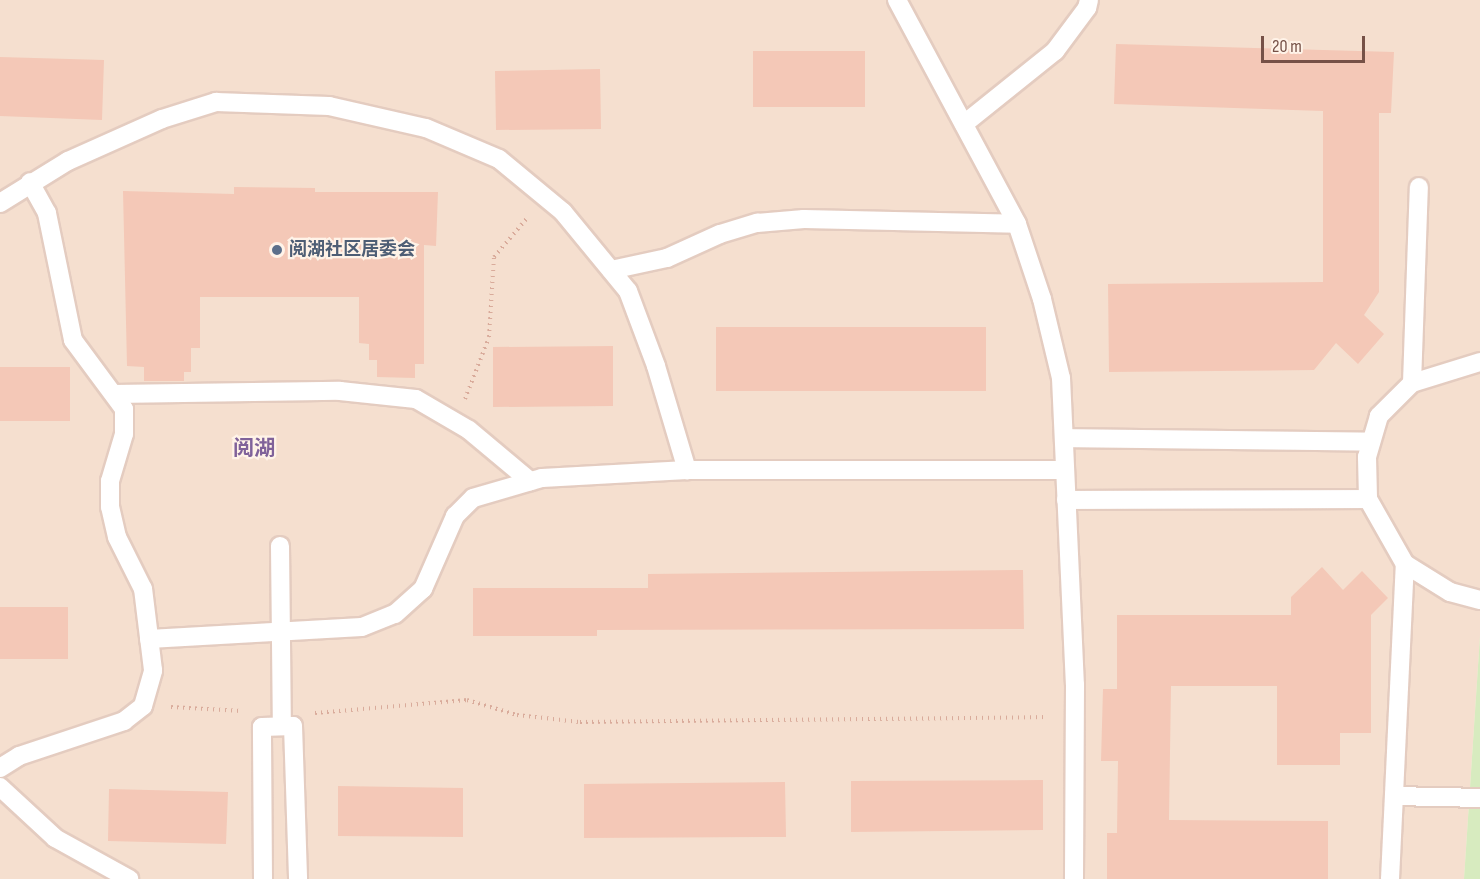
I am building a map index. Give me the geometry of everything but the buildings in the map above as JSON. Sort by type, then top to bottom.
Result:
[{"type":"lane","points":[[897,0],[1017,224],[1042,299],[1061,378],[1075,717],[1074,879]]},
{"type":"lane","points":[[964,124],[1056,51],[1087,8],[1089,0]]},
{"type":"lane","points":[[0,202],[30,182],[162,119],[216,102],[254,101],[329,106],[426,128],[499,159],[545,196],[563,212],[628,291],[656,366],[687,470]]},
{"type":"lane","points":[[0,768],[19,756],[124,721],[143,706],[153,670],[143,589],[117,537],[111,507],[111,480],[124,434],[124,409],[73,340],[47,213],[30,182]]},
{"type":"lane","points":[[1412,383],[1419,187]]},
{"type":"lane","points":[[611,270],[667,258],[720,234],[757,223],[804,219],[1017,224]]},
{"type":"lane","points":[[1480,362],[1412,383],[1379,417],[1366,457],[1368,499],[1405,564],[1450,592],[1480,600]]},
{"type":"lane","points":[[114,394],[340,391],[416,399],[455,422],[530,481]]},
{"type":"lane","points":[[1064,438],[1371,442]]},
{"type":"lane","points":[[149,639],[362,627],[395,614],[423,589],[461,510],[473,498],[530,481],[687,470],[1065,470]]},
{"type":"lane","points":[[1066,500],[1368,499]]},
{"type":"lane","points":[[280,546],[282,719]]},
{"type":"lane","points":[[1390,879],[1405,564]]},
{"type":"lane","points":[[263,879],[262,727],[282,719]]},
{"type":"lane","points":[[282,719],[293,726],[298,879]]},
{"type":"lane","points":[[0,787],[55,838],[129,879]]},
{"type":"lane","points":[[1394,796],[1480,798]]},
{"type":"path","points":[[455,422],[489,337],[494,257],[545,196]]},
{"type":"path","points":[[143,706],[282,719],[467,700],[517,715],[580,722],[1075,717]]},
{"type":"shaded area","points":[[0,0],[1480,0],[1480,636],[1464,879],[0,879]]},
{"type":"green space","points":[[1480,636],[1480,879],[1464,879]]},
{"type":"place","name":"阅湖社区居委会","points":[[277,250]]},
{"type":"district","name":"阅湖","points":[[254,449]]}]
